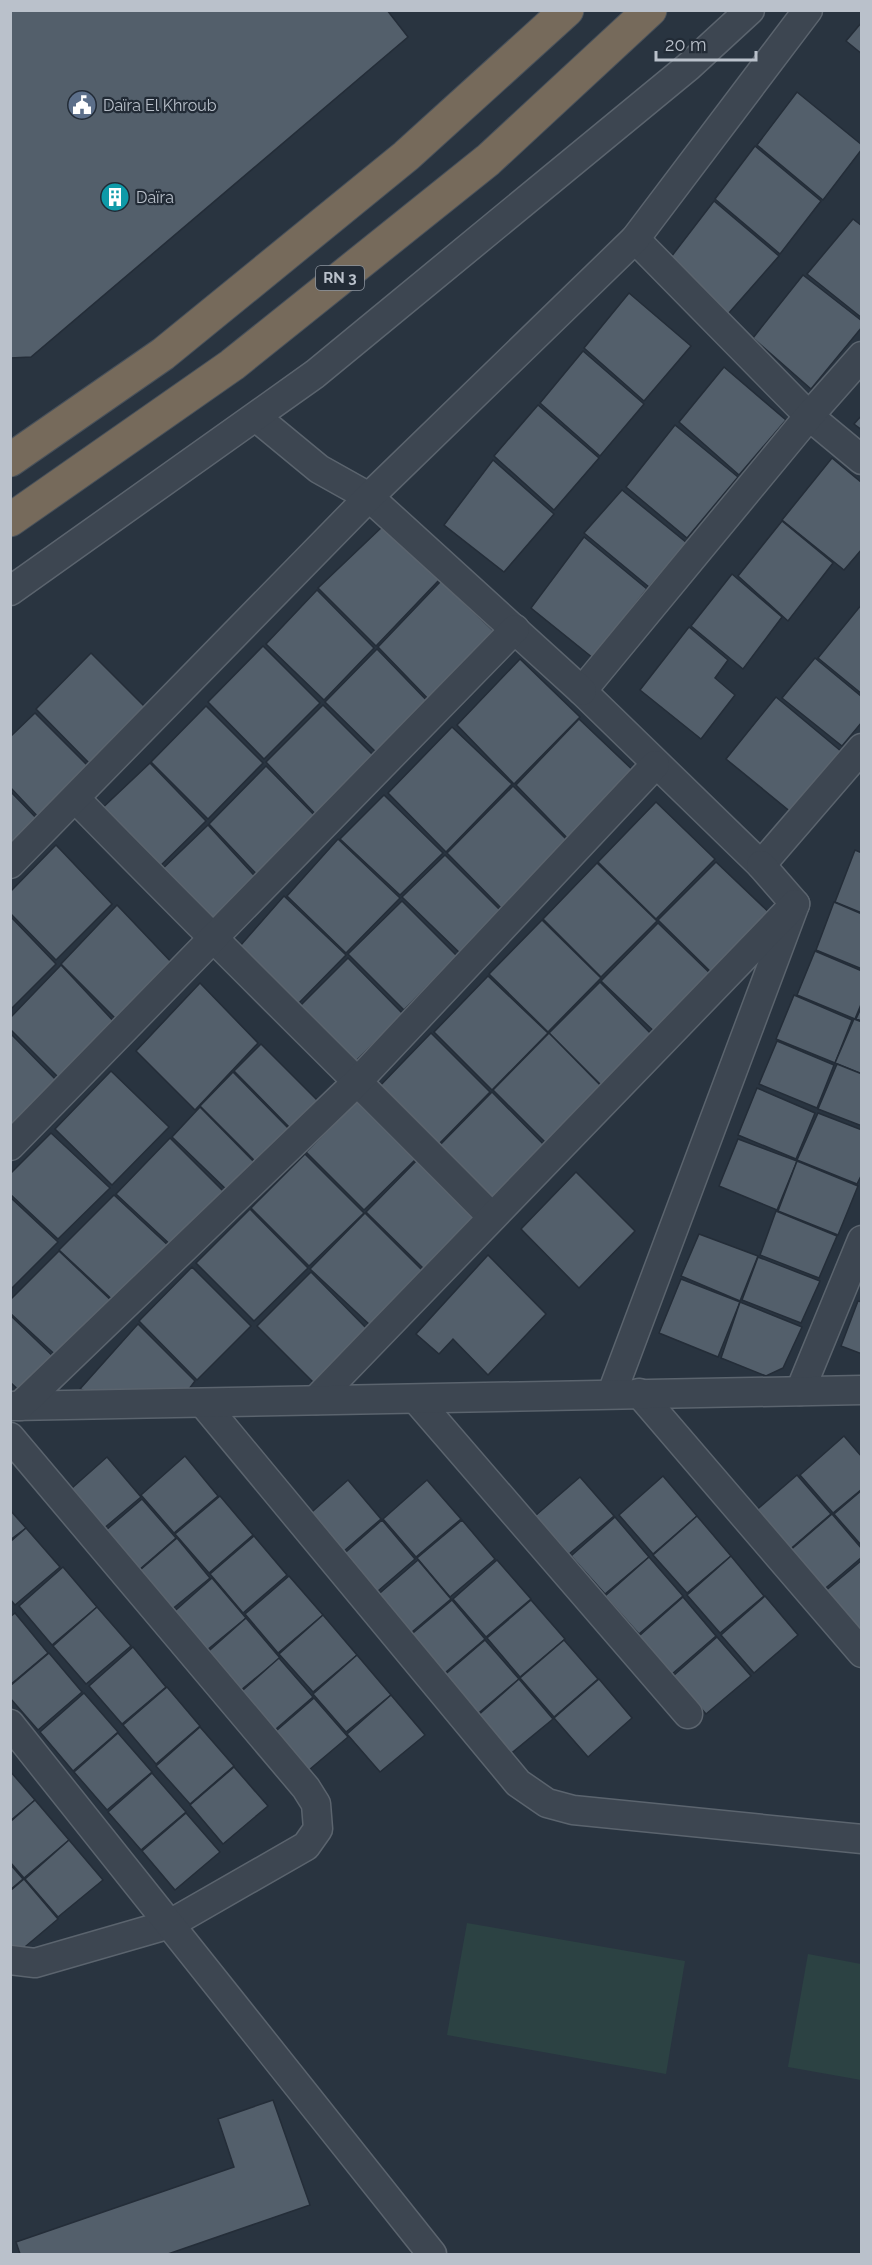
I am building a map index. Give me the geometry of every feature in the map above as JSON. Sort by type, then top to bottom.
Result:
[{"type":"highway","points":[[469,99],[535,10]]},
{"type":"highway","points":[[11,459],[163,354],[406,156],[567,10]]},
{"type":"highway","name":"RN 3","points":[[10,520],[232,365],[488,160],[650,10]]},
{"type":"street","points":[[10,591],[315,374],[688,67],[750,10]]},
{"type":"street","points":[[10,864],[369,497],[635,238],[808,10]]},
{"type":"street","points":[[635,238],[809,416],[861,460]]},
{"type":"street","points":[[582,691],[861,356]]},
{"type":"street","points":[[256,417],[319,469],[369,497],[582,691],[655,765],[761,865],[795,904]]},
{"type":"street","points":[[10,1146],[515,629]]},
{"type":"street","points":[[761,865],[861,748]]},
{"type":"street","points":[[15,1406],[358,1081],[655,765]]},
{"type":"street","points":[[76,799],[213,940],[358,1081],[492,1217]]},
{"type":"street","points":[[316,1400],[795,904]]},
{"type":"street","points":[[625,1393],[795,904]]},
{"type":"street","points":[[800,1391],[861,1240]]},
{"type":"street","points":[[15,1406],[861,1390]]},
{"type":"street","points":[[625,1393],[861,1653]]},
{"type":"street","points":[[416,1399],[688,1714]]},
{"type":"street","points":[[203,1403],[518,1783],[547,1803],[573,1810],[861,1839]]},
{"type":"street","points":[[10,1437],[306,1788],[316,1804],[318,1829],[306,1846],[170,1924],[35,1963],[10,1960]]},
{"type":"street","points":[[10,1724],[432,2254]]},
{"type":"green space","points":[[467,1923],[685,1961],[666,2074],[447,2035]]},
{"type":"green space","points":[[808,1954],[861,1964],[861,2080],[788,2067]]},
{"type":"building","name":"Daïra","points":[[10,10],[387,10],[408,37],[31,357],[10,358]]},
{"type":"building","points":[[862,22],[862,54],[846,41]]},
{"type":"building","points":[[797,92],[862,145],[862,149],[823,200],[757,145]]},
{"type":"building","points":[[755,146],[821,201],[780,254],[715,199]]},
{"type":"building","points":[[714,201],[779,256],[728,314],[668,261]]},
{"type":"building","points":[[853,219],[862,226],[862,318],[807,274]]},
{"type":"building","points":[[803,275],[862,321],[862,327],[811,389],[753,338]]},
{"type":"building","points":[[629,293],[691,346],[644,401],[584,348]]},
{"type":"building","points":[[583,351],[644,404],[600,456],[540,403]]},
{"type":"building","points":[[724,367],[786,420],[739,475],[679,422]]},
{"type":"building","points":[[538,405],[599,458],[554,510],[494,456]]},
{"type":"building","points":[[862,415],[862,430],[854,424]]},
{"type":"building","points":[[675,425],[738,477],[687,538],[626,487]]},
{"type":"building","points":[[832,458],[862,483],[862,549],[844,570],[782,520]]},
{"type":"building","points":[[493,460],[554,514],[504,572],[444,525]]},
{"type":"building","points":[[622,490],[687,543],[649,587],[584,533]]},
{"type":"building","points":[[782,521],[833,563],[788,621],[738,576]]},
{"type":"building","points":[[382,527],[439,580],[376,646],[318,588]]},
{"type":"building","points":[[584,537],[647,589],[593,658],[531,608]]},
{"type":"building","points":[[732,574],[782,617],[743,669],[691,626]]},
{"type":"building","points":[[441,581],[501,638],[435,706],[378,647]]},
{"type":"building","points":[[317,590],[374,648],[324,700],[266,644]]},
{"type":"building","points":[[862,604],[862,694],[818,658]]},
{"type":"building","points":[[689,627],[728,660],[715,678],[735,695],[701,739],[640,690]]},
{"type":"building","points":[[263,646],[320,703],[264,759],[208,702]]},
{"type":"building","points":[[377,649],[433,707],[381,757],[325,702]]},
{"type":"building","points":[[91,653],[148,710],[92,766],[36,709]]},
{"type":"building","points":[[815,658],[862,697],[862,722],[842,746],[782,698]]},
{"type":"building","points":[[520,659],[580,717],[514,784],[457,725]]},
{"type":"building","points":[[776,697],[842,752],[792,813],[726,759]]},
{"type":"building","points":[[323,705],[380,762],[322,821],[266,762]]},
{"type":"building","points":[[206,706],[263,763],[208,819],[151,762]]},
{"type":"building","points":[[35,713],[92,770],[42,821],[10,787],[10,737]]},
{"type":"building","points":[[579,719],[639,776],[573,844],[516,785]]},
{"type":"building","points":[[452,727],[512,784],[446,852],[388,793]]},
{"type":"building","points":[[150,763],[206,821],[153,873],[95,815]]},
{"type":"building","points":[[266,766],[323,824],[265,883],[209,824]]},
{"type":"building","points":[[513,786],[571,844],[505,912],[447,853]]},
{"type":"building","points":[[10,791],[40,822],[10,851]]},
{"type":"building","points":[[384,795],[443,853],[400,895],[340,839]]},
{"type":"building","points":[[656,802],[715,859],[656,919],[598,862]]},
{"type":"building","points":[[208,825],[262,884],[212,934],[155,876]]},
{"type":"building","points":[[338,839],[400,898],[346,953],[287,896]]},
{"type":"building","points":[[56,845],[112,904],[56,960],[10,913],[10,892]]},
{"type":"building","points":[[855,850],[862,853],[862,913],[835,902]]},
{"type":"building","points":[[445,855],[503,913],[462,955],[402,897]]},
{"type":"building","points":[[716,862],[776,919],[717,978],[658,920]]},
{"type":"building","points":[[597,863],[657,921],[601,977],[543,919]]},
{"type":"building","points":[[284,896],[346,955],[292,1010],[233,954]]},
{"type":"building","points":[[402,901],[457,956],[404,1010],[348,954]]},
{"type":"building","points":[[834,902],[862,914],[862,969],[816,950]]},
{"type":"building","points":[[117,905],[174,965],[118,1021],[61,964]]},
{"type":"building","points":[[10,916],[56,964],[10,1010]]},
{"type":"building","points":[[542,920],[601,978],[548,1032],[489,974]]},
{"type":"building","points":[[658,923],[718,981],[660,1037],[601,981]]},
{"type":"building","points":[[815,951],[862,971],[862,1002],[855,1019],[797,995]]},
{"type":"building","points":[[348,958],[403,1014],[350,1067],[294,1012]]},
{"type":"building","points":[[61,965],[117,1025],[62,1081],[10,1029],[10,1018]]},
{"type":"building","points":[[488,976],[548,1033],[492,1090],[434,1032]]},
{"type":"building","points":[[600,982],[658,1041],[608,1092],[549,1033]]},
{"type":"building","points":[[200,983],[258,1043],[195,1110],[136,1051]]},
{"type":"building","points":[[794,995],[852,1020],[835,1063],[776,1039]]},
{"type":"building","points":[[862,1006],[862,1021],[856,1019]]},
{"type":"building","points":[[854,1019],[862,1022],[862,1074],[835,1063]]},
{"type":"building","points":[[10,1033],[60,1084],[10,1134]]},
{"type":"building","points":[[431,1033],[490,1092],[434,1149],[376,1090]]},
{"type":"building","points":[[549,1033],[607,1092],[552,1149],[493,1090]]},
{"type":"building","points":[[777,1041],[834,1065],[817,1108],[759,1084]]},
{"type":"building","points":[[261,1044],[319,1102],[292,1130],[234,1071]]},
{"type":"building","points":[[837,1064],[862,1074],[862,1126],[818,1109]]},
{"type":"building","points":[[111,1071],[169,1127],[112,1185],[55,1129]]},
{"type":"building","points":[[233,1072],[291,1131],[259,1165],[200,1106]]},
{"type":"building","points":[[757,1088],[815,1113],[796,1159],[738,1135]]},
{"type":"building","points":[[492,1092],[550,1151],[494,1208],[436,1149]]},
{"type":"building","points":[[359,1098],[418,1157],[364,1210],[306,1152]]},
{"type":"building","points":[[200,1107],[258,1166],[230,1193],[172,1137]]},
{"type":"building","points":[[818,1113],[862,1130],[862,1174],[857,1184],[797,1160]]},
{"type":"building","points":[[51,1133],[110,1188],[58,1239],[10,1194],[10,1174]]},
{"type":"building","points":[[170,1138],[226,1194],[174,1248],[116,1194]]},
{"type":"building","points":[[738,1139],[797,1161],[777,1210],[719,1186]]},
{"type":"building","points":[[305,1154],[364,1213],[309,1266],[251,1208]]},
{"type":"building","points":[[420,1157],[478,1216],[424,1269],[366,1212]]},
{"type":"building","points":[[797,1161],[858,1186],[838,1235],[778,1211]]},
{"type":"building","points":[[576,1172],[635,1231],[579,1288],[521,1229]]},
{"type":"building","points":[[114,1195],[172,1249],[118,1305],[59,1250]]},
{"type":"building","points":[[10,1197],[58,1242],[10,1290]]},
{"type":"building","points":[[250,1209],[308,1268],[254,1321],[196,1263]]},
{"type":"building","points":[[776,1211],[837,1236],[819,1278],[760,1255]]},
{"type":"building","points":[[365,1213],[424,1272],[370,1325],[310,1269]]},
{"type":"building","points":[[699,1234],[758,1256],[740,1301],[681,1276]]},
{"type":"building","points":[[59,1251],[117,1306],[62,1361],[10,1313],[10,1300]]},
{"type":"building","points":[[488,1255],[546,1314],[488,1375],[453,1339],[439,1354],[416,1334]]},
{"type":"building","points":[[758,1257],[820,1281],[801,1323],[742,1300]]},
{"type":"building","points":[[192,1267],[251,1326],[197,1380],[139,1321]]},
{"type":"building","points":[[311,1272],[369,1331],[315,1384],[257,1326]]},
{"type":"building","points":[[681,1279],[740,1302],[718,1357],[659,1333]]},
{"type":"building","points":[[858,1301],[862,1302],[862,1354],[841,1346]]},
{"type":"building","points":[[740,1302],[802,1327],[783,1368],[766,1376],[721,1358]]},
{"type":"building","points":[[10,1315],[60,1363],[25,1396],[10,1382]]},
{"type":"building","points":[[138,1324],[195,1381],[186,1393],[97,1396],[80,1389]]},
{"type":"building","points":[[844,1436],[862,1457],[862,1489],[833,1513],[800,1475]]},
{"type":"building","points":[[185,1456],[218,1496],[174,1533],[141,1495]]},
{"type":"building","points":[[107,1457],[141,1497],[96,1535],[63,1496]]},
{"type":"building","points":[[797,1475],[831,1514],[787,1552],[753,1513]]},
{"type":"building","points":[[663,1476],[697,1516],[653,1554],[619,1515]]},
{"type":"building","points":[[580,1477],[614,1516],[569,1554],[535,1516]]},
{"type":"building","points":[[348,1480],[381,1519],[337,1557],[304,1519]]},
{"type":"building","points":[[427,1480],[461,1519],[416,1557],[383,1519]]},
{"type":"building","points":[[862,1490],[862,1546],[834,1514]]},
{"type":"building","points":[[220,1496],[253,1535],[209,1573],[175,1534]]},
{"type":"building","points":[[142,1499],[176,1538],[132,1576],[98,1537]]},
{"type":"building","points":[[10,1510],[26,1528],[10,1540]]},
{"type":"building","points":[[832,1514],[862,1549],[862,1557],[821,1592],[787,1553]]},
{"type":"building","points":[[697,1516],[731,1556],[687,1593],[653,1555]]},
{"type":"building","points":[[615,1517],[649,1557],[605,1594],[571,1556]]},
{"type":"building","points":[[382,1520],[415,1559],[371,1597],[338,1559]]},
{"type":"building","points":[[462,1520],[495,1559],[450,1597],[417,1558]]},
{"type":"building","points":[[26,1528],[60,1567],[15,1605],[10,1599],[10,1542]]},
{"type":"building","points":[[254,1536],[287,1575],[243,1613],[210,1574]]},
{"type":"building","points":[[177,1538],[210,1578],[165,1615],[132,1577]]},
{"type":"building","points":[[731,1556],[764,1596],[720,1633],[687,1595]]},
{"type":"building","points":[[649,1557],[683,1596],[639,1634],[605,1596]]},
{"type":"building","points":[[418,1560],[451,1599],[406,1637],[373,1599]]},
{"type":"building","points":[[497,1560],[531,1599],[486,1637],[453,1599]]},
{"type":"building","points":[[862,1560],[862,1627],[857,1632],[823,1593]]},
{"type":"building","points":[[63,1567],[97,1607],[52,1645],[19,1606]]},
{"type":"building","points":[[289,1576],[323,1615],[278,1653],[245,1614]]},
{"type":"building","points":[[212,1578],[246,1618],[201,1655],[168,1617]]},
{"type":"building","points":[[765,1596],[798,1635],[754,1673],[721,1635]]},
{"type":"building","points":[[683,1597],[716,1636],[672,1674],[639,1636]]},
{"type":"building","points":[[452,1600],[485,1639],[440,1677],[407,1638]]},
{"type":"building","points":[[531,1600],[565,1639],[520,1677],[487,1638]]},
{"type":"building","points":[[97,1607],[131,1646],[86,1684],[53,1646]]},
{"type":"building","points":[[15,1613],[48,1653],[10,1685],[10,1617]]},
{"type":"building","points":[[323,1615],[357,1655],[313,1692],[279,1654]]},
{"type":"building","points":[[246,1618],[280,1658],[235,1695],[202,1657]]},
{"type":"building","points":[[717,1637],[751,1676],[706,1714],[673,1676]]},
{"type":"building","points":[[485,1640],[519,1679],[474,1717],[441,1678]]},
{"type":"building","points":[[564,1640],[598,1679],[554,1717],[520,1678]]},
{"type":"building","points":[[133,1647],[166,1687],[122,1724],[89,1686]]},
{"type":"building","points":[[49,1653],[82,1692],[38,1730],[10,1698],[10,1686]]},
{"type":"building","points":[[357,1655],[391,1695],[346,1732],[313,1694]]},
{"type":"building","points":[[279,1658],[313,1697],[269,1735],[235,1697]]},
{"type":"building","points":[[519,1679],[553,1719],[508,1756],[475,1718]]},
{"type":"building","points":[[599,1679],[632,1718],[588,1757],[554,1718]]},
{"type":"building","points":[[167,1687],[200,1726],[156,1764],[123,1725]]},
{"type":"building","points":[[84,1693],[118,1732],[73,1771],[40,1732]]},
{"type":"building","points":[[391,1695],[425,1735],[380,1772],[347,1734]]},
{"type":"building","points":[[314,1698],[348,1737],[303,1775],[269,1737]]},
{"type":"building","points":[[200,1727],[234,1766],[190,1804],[156,1766]]},
{"type":"building","points":[[118,1733],[152,1772],[107,1810],[74,1772]]},
{"type":"building","points":[[234,1767],[268,1806],[223,1844],[190,1805]]},
{"type":"building","points":[[10,1771],[35,1800],[10,1821]]},
{"type":"building","points":[[152,1773],[186,1812],[141,1850],[108,1812]]},
{"type":"building","points":[[35,1800],[69,1840],[24,1878],[10,1862],[10,1822]]},
{"type":"building","points":[[186,1813],[220,1852],[175,1890],[142,1851]]},
{"type":"building","points":[[69,1840],[103,1880],[58,1917],[25,1879]]},
{"type":"building","points":[[10,1864],[23,1879],[10,1890]]},
{"type":"building","points":[[24,1879],[58,1919],[13,1957],[10,1954],[10,1891]]},
{"type":"building","points":[[273,2100],[310,2205],[168,2254],[20,2254],[16,2242],[234,2167],[218,2119]]},
{"type":"place","name":"Daïra El Khroub","points":[[82,105]]},
{"type":"place","name":"Daïra","points":[[115,197]]}]
